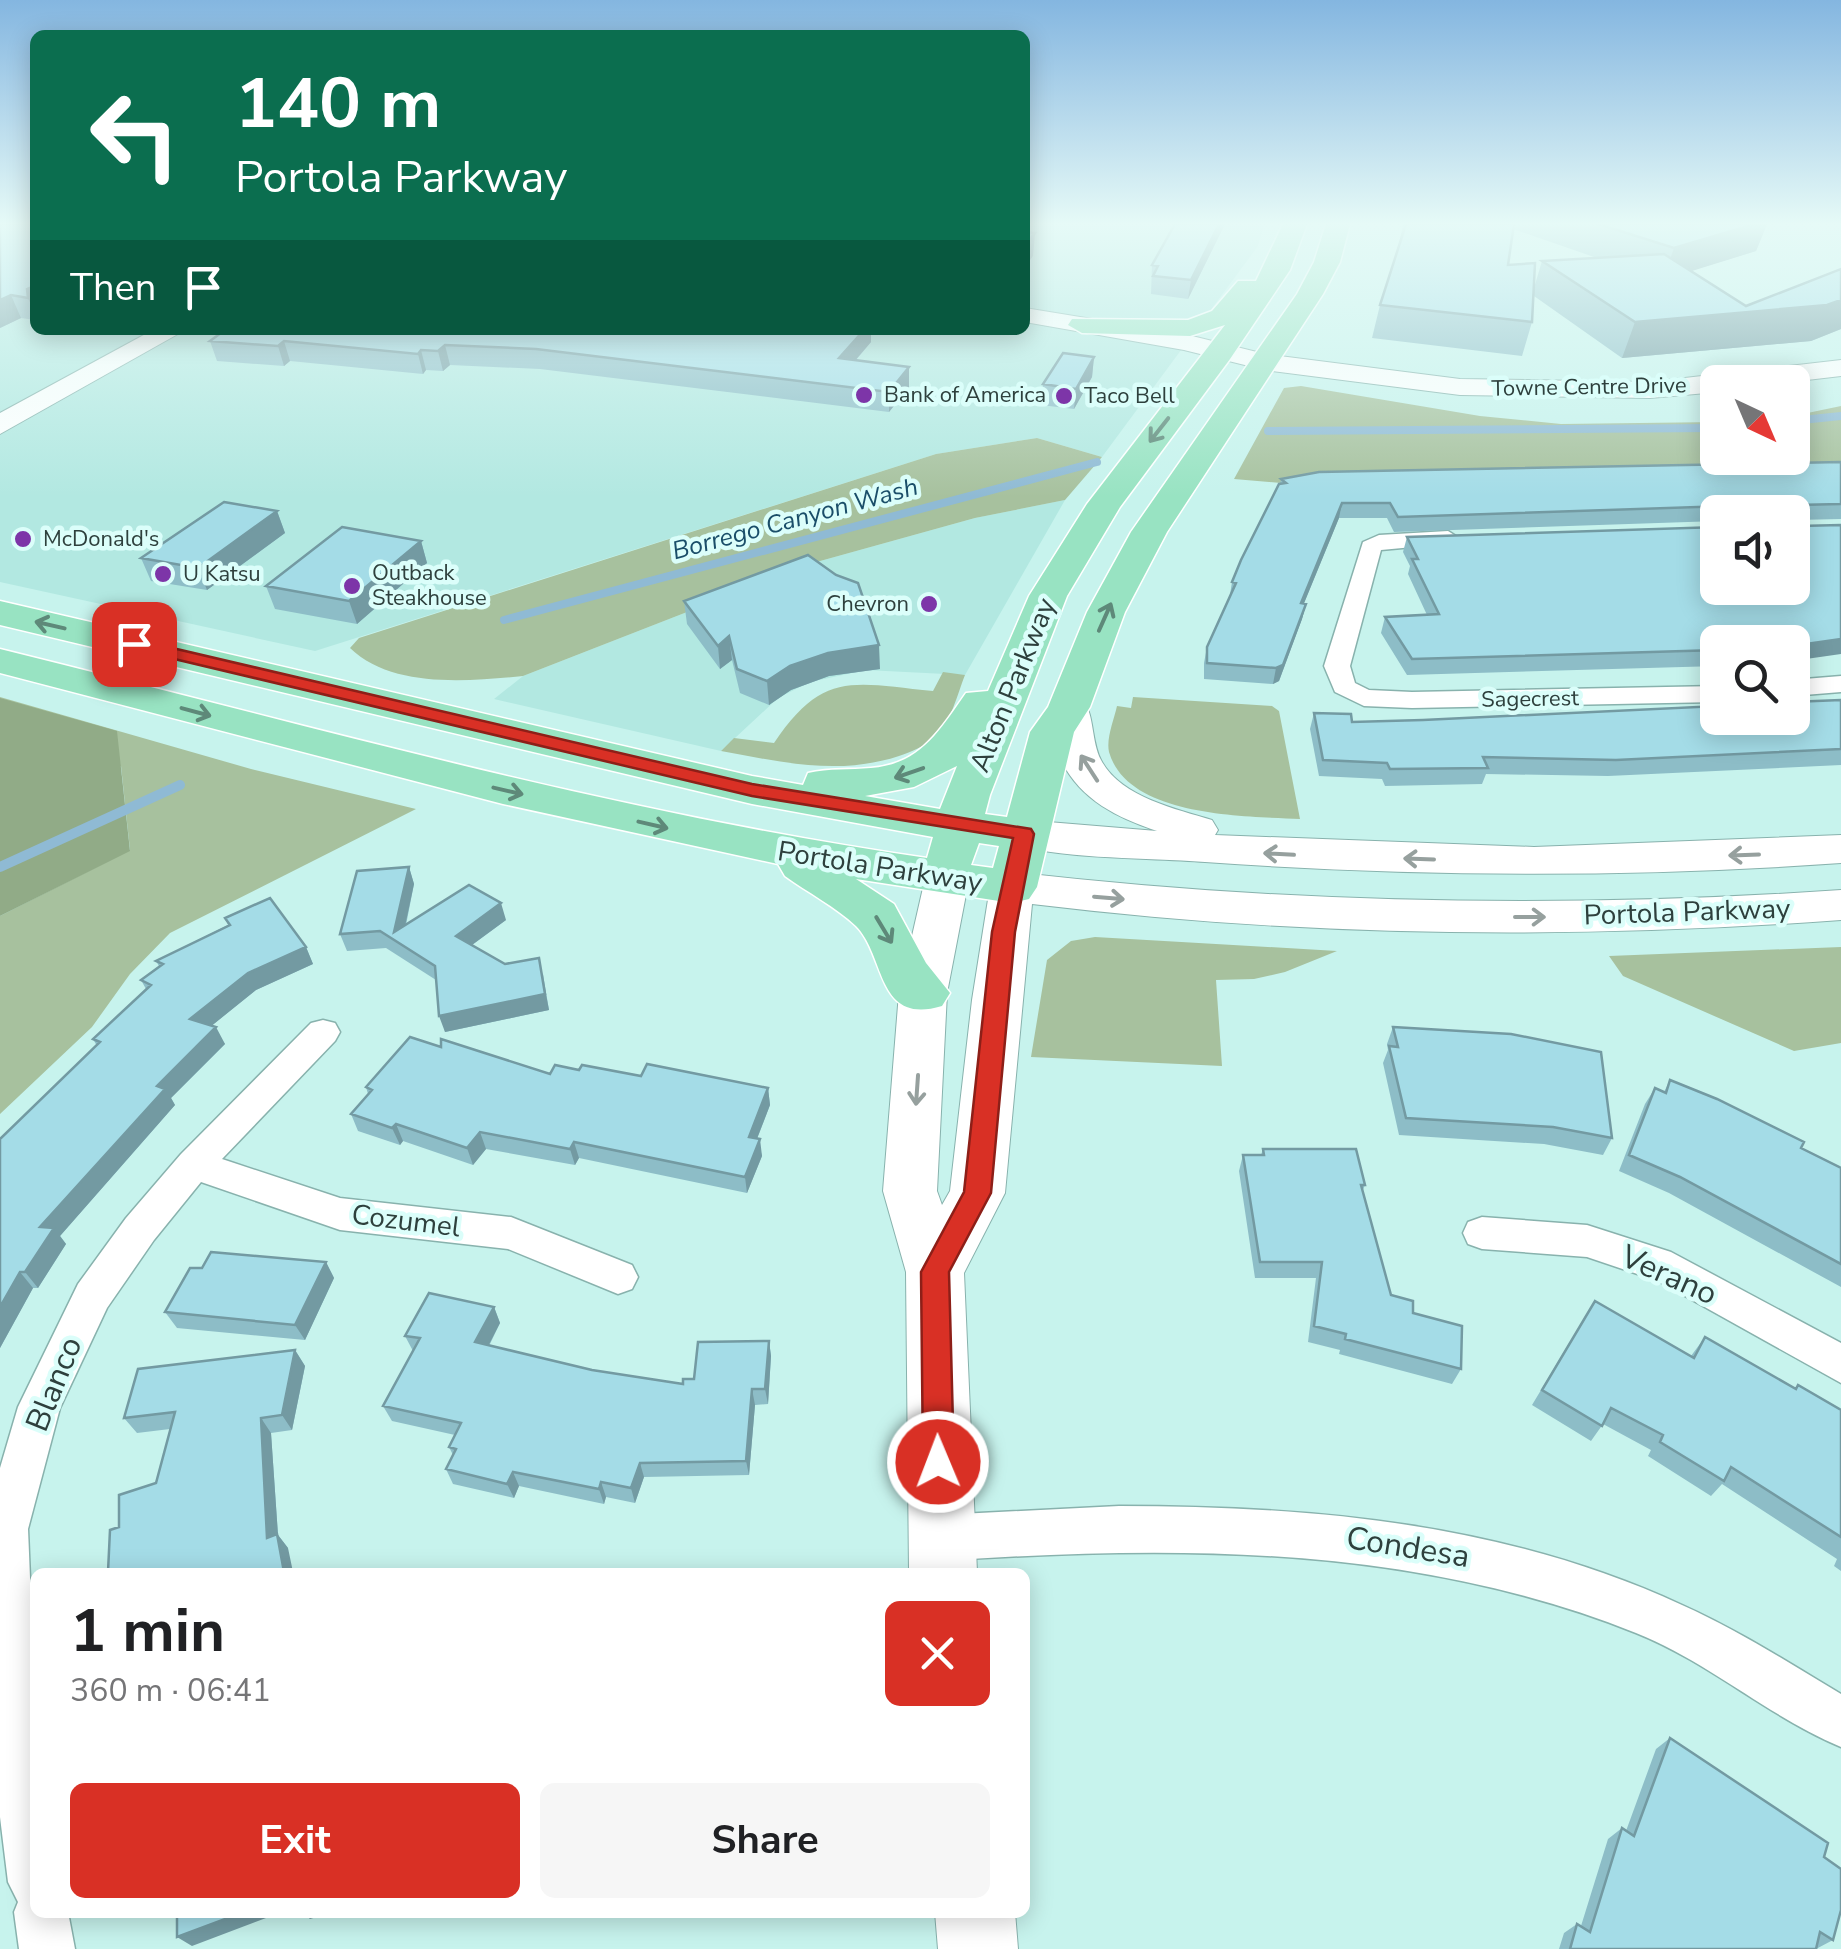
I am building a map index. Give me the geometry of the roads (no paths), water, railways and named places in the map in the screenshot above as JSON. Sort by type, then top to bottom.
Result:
[{"type":"main road","points":[[1082,325],[1171,330],[1209,324],[1224,315]]},
{"type":"main road","name":"Alton Parkway","points":[[941,1555],[935,1272],[910,1191],[924,993],[958,826],[1020,659],[1048,596],[1138,456],[1246,315]]},
{"type":"main road","name":"Alton Parkway","points":[[935,1272],[978,1193],[996,1000],[1012,888],[1052,732],[1068,707],[1106,612],[1149,532],[1294,315]]},
{"type":"main road","points":[[1030,316],[1184,342],[1220,354],[1265,362]]},
{"type":"main road","points":[[1030,329],[1178,354],[1220,354]]},
{"type":"main road","points":[[0,424],[163,335]]},
{"type":"main road","name":"Towne Centre Drive","points":[[1265,362],[1460,387],[1650,390],[1700,386]]},
{"type":"main road","points":[[1810,372],[1841,368]]},
{"type":"main road","name":"Portola Parkway","points":[[0,613],[711,777],[752,790],[958,826],[1229,851],[1574,861],[1841,849]]},
{"type":"main road","points":[[711,777],[755,774],[852,784],[910,774],[950,753],[967,732],[994,673],[1020,659]]},
{"type":"main road","name":"Portola Parkway","points":[[0,661],[389,762],[780,851],[1012,888],[1202,905],[1419,917],[1689,914],[1841,904]]},
{"type":"main road","points":[[1068,707],[1080,758],[1098,782],[1128,805],[1196,829],[1229,851]]},
{"type":"main road","points":[[780,851],[876,916],[896,950],[902,970],[924,993]]},
{"type":"main road","points":[[975,1918],[978,1949]]},
{"type":"street","name":"Sagecrest","points":[[1468,537],[1379,542],[1371,547],[1337,666],[1344,687],[1364,698],[1412,700],[1700,694]]},
{"type":"street","points":[[1810,687],[1841,684]]},
{"type":"street","name":"Blanco","points":[[30,1845],[9,1692],[6,1529],[40,1406],[92,1296],[140,1229],[194,1165],[323,1032]]},
{"type":"street","name":"Cozumel","points":[[194,1165],[340,1214],[511,1234],[618,1277]]},
{"type":"street","name":"Verano","points":[[1482,1234],[1587,1241],[1671,1269],[1841,1364]]},
{"type":"street","name":"Condesa","points":[[941,1555],[1184,1528],[1352,1536],[1473,1556],[1643,1612],[1841,1722]]},
{"type":"street","points":[[42,1918],[48,1949]]},
{"type":"waterway","name":"Borrego Canyon Wash","points":[[1810,419],[1841,416]]},
{"type":"waterway","name":"Borrego Canyon Wash","points":[[1268,431],[1700,428]]},
{"type":"waterway","name":"Borrego Canyon Wash","points":[[504,620],[1097,462]]},
{"type":"waterway","name":"Borrego Canyon Wash","points":[[0,867],[180,785]]},
{"type":"place","name":"Bank of America","points":[[864,395]]},
{"type":"place","name":"Taco Bell","points":[[1064,396]]},
{"type":"place","name":"McDonald's","points":[[23,539]]},
{"type":"place","name":"U Katsu","points":[[163,574]]},
{"type":"place","name":"Outback Steakhouse","points":[[352,586]]},
{"type":"place","name":"Chevron","points":[[929,604]]}]
